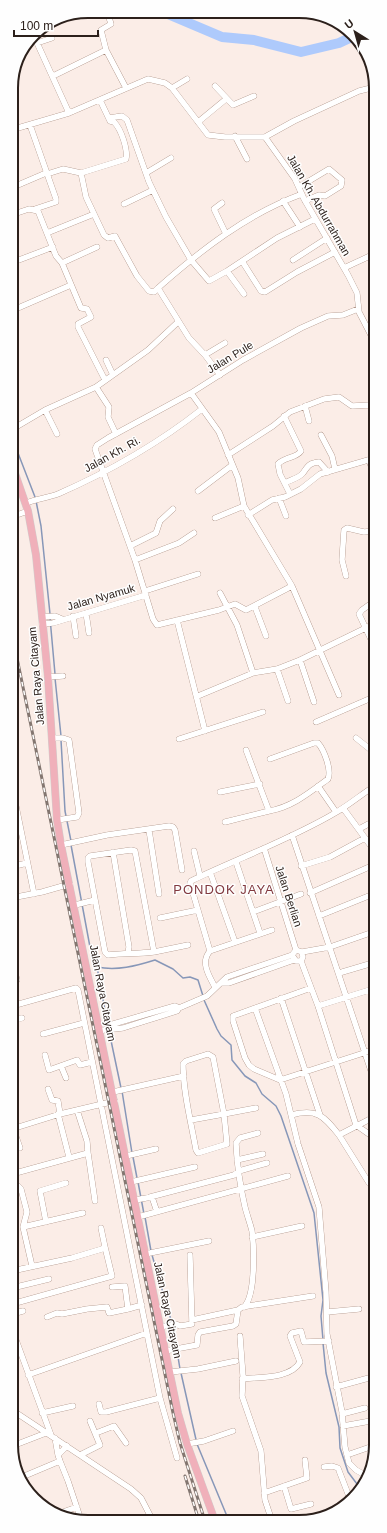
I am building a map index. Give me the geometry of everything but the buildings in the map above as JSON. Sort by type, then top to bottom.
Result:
[{"type":"main road","name":"Jalan Raya Citayam","points":[[18,478],[29,502],[28,511],[48,620],[50,677],[58,738],[61,820],[70,884],[78,905],[101,1030],[115,1092],[114,1101],[134,1181],[160,1327],[168,1350],[178,1413],[213,1515]]},
{"type":"street","points":[[109,18],[111,24],[101,30],[106,50],[126,88]]},
{"type":"street","points":[[52,38],[37,43],[69,113]]},
{"type":"street","points":[[53,76],[106,50]]},
{"type":"street","points":[[18,128],[69,113],[148,79],[165,83],[172,88],[208,135],[265,137],[294,121],[359,91],[369,88]]},
{"type":"street","points":[[172,88],[187,79]]},
{"type":"street","points":[[215,86],[232,105],[254,96]]},
{"type":"street","points":[[198,122],[226,99]]},
{"type":"street","points":[[18,185],[63,169],[81,173],[125,161],[126,151],[117,126],[114,122],[110,122],[100,100]]},
{"type":"street","points":[[110,122],[122,116],[126,118],[146,173],[166,217],[191,260],[209,281],[277,238],[315,219]]},
{"type":"street","points":[[18,213],[56,201],[30,125]]},
{"type":"street","points":[[236,136],[238,144],[246,159]]},
{"type":"street","name":"Jalan Kh. Abdurrahman","points":[[265,137],[299,187],[305,201],[344,268],[356,293],[358,309],[369,332]]},
{"type":"street","points":[[126,151],[137,148]]},
{"type":"street","points":[[146,173],[171,158]]},
{"type":"street","points":[[299,187],[329,170],[342,180],[341,186],[326,196],[315,196],[305,201]]},
{"type":"street","points":[[81,173],[86,195],[106,238],[115,236],[137,276],[149,291],[154,292],[191,260],[226,234],[260,212],[302,194]]},
{"type":"street","points":[[124,204],[153,190]]},
{"type":"street","points":[[283,201],[300,227]]},
{"type":"street","points":[[222,203],[214,209],[226,234]]},
{"type":"street","points":[[35,209],[38,211],[56,256],[62,263],[81,308],[87,309],[91,317],[78,324],[78,327],[105,380]]},
{"type":"street","points":[[48,233],[94,214]]},
{"type":"street","points":[[293,260],[327,238]]},
{"type":"street","points":[[18,260],[53,247]]},
{"type":"street","points":[[62,263],[97,247]]},
{"type":"street","points":[[242,261],[261,291],[265,292],[297,272],[335,252]]},
{"type":"street","points":[[344,268],[369,256]]},
{"type":"street","points":[[227,271],[244,294]]},
{"type":"street","points":[[18,308],[71,285]]},
{"type":"street","points":[[158,288],[189,338],[205,355],[220,375]]},
{"type":"street","name":"Jalan Pule","points":[[103,472],[95,449],[97,445],[191,393],[302,328],[328,316],[343,315],[358,309]]},
{"type":"street","points":[[18,428],[45,410],[96,387],[148,350],[178,322]]},
{"type":"street","points":[[205,355],[225,343]]},
{"type":"street","points":[[106,360],[113,375]]},
{"type":"street","points":[[96,387],[109,407],[108,417],[116,434]]},
{"type":"street","points":[[191,393],[218,432],[241,489],[244,506],[292,586],[311,627],[339,695]]},
{"type":"street","points":[[228,455],[273,426],[290,412],[305,406],[334,397],[339,397],[352,406],[369,405]]},
{"type":"street","points":[[305,406],[309,421]]},
{"type":"street","name":"Jalan Kh. Ri.","points":[[29,502],[57,494],[103,472],[157,440],[202,409]]},
{"type":"street","points":[[45,410],[57,434]]},
{"type":"street","points":[[284,416],[301,451],[298,455],[288,457],[278,464],[290,494]]},
{"type":"street","points":[[321,435],[332,456],[335,469]]},
{"type":"street","points":[[248,514],[279,498],[301,489],[310,480],[335,469],[369,460]]},
{"type":"street","points":[[285,483],[301,475],[306,467],[314,463],[319,462],[328,472]]},
{"type":"street","points":[[198,491],[231,466]]},
{"type":"street","points":[[103,472],[135,560],[153,619],[157,625],[228,607],[237,603],[246,610],[255,607],[292,586]]},
{"type":"street","points":[[279,498],[286,516]]},
{"type":"street","points":[[215,518],[244,506]]},
{"type":"street","points":[[130,546],[156,533],[160,521],[173,509]]},
{"type":"street","points":[[18,515],[28,511]]},
{"type":"street","points":[[346,576],[344,574],[342,560],[344,530],[347,528],[369,532]]},
{"type":"street","points":[[135,560],[179,542],[194,533]]},
{"type":"street","name":"Jalan Nyamuk","points":[[48,620],[62,619],[86,613],[198,574]]},
{"type":"street","points":[[220,593],[237,625],[253,673]]},
{"type":"street","points":[[369,605],[362,610],[360,614],[369,637]]},
{"type":"street","points":[[255,607],[266,636]]},
{"type":"street","points":[[86,613],[89,634]]},
{"type":"street","points":[[74,616],[76,636]]},
{"type":"street","points":[[178,620],[198,696],[205,732]]},
{"type":"street","points":[[198,696],[253,673],[276,669],[320,652],[369,627]]},
{"type":"street","points":[[300,660],[314,702]]},
{"type":"street","points":[[276,669],[288,700]]},
{"type":"street","points":[[50,677],[61,676]]},
{"type":"street","points":[[316,722],[369,699]]},
{"type":"street","points":[[179,739],[205,732],[228,722],[263,712]]},
{"type":"street","points":[[58,738],[67,739],[69,742],[79,813],[77,817],[61,820]]},
{"type":"street","points":[[356,738],[369,748]]},
{"type":"street","points":[[225,822],[269,812],[292,804],[328,779],[330,772],[318,743],[314,742],[270,759]]},
{"type":"street","points":[[246,750],[260,784],[269,812]]},
{"type":"street","points":[[220,792],[260,784]]},
{"type":"street","points":[[318,786],[336,812]]},
{"type":"street","points":[[210,951],[190,883],[191,881],[236,862],[292,835],[343,808],[369,789]]},
{"type":"street","points":[[343,808],[369,843]]},
{"type":"street","points":[[18,816],[34,894]]},
{"type":"street","points":[[359,829],[369,824]]},
{"type":"street","points":[[64,845],[173,827],[182,870]]},
{"type":"street","points":[[149,830],[159,894]]},
{"type":"street","points":[[292,835],[310,893],[339,973],[369,1064]]},
{"type":"street","points":[[301,866],[330,857],[365,838]]},
{"type":"street","name":"Jalan Berlian","points":[[264,848],[296,954]]},
{"type":"street","points":[[154,952],[137,854],[131,850],[94,855],[88,858],[93,901],[104,950],[108,955],[128,952],[133,955],[154,952],[188,945]]},
{"type":"street","points":[[194,851],[200,876]]},
{"type":"street","points":[[113,852],[129,947],[128,952]]},
{"type":"street","points":[[18,864],[27,862]]},
{"type":"street","points":[[236,862],[260,934]]},
{"type":"street","points":[[310,893],[369,867]]},
{"type":"street","points":[[210,872],[235,942]]},
{"type":"street","points":[[18,897],[70,884]]},
{"type":"street","points":[[253,912],[301,894]]},
{"type":"street","points":[[319,916],[369,896]]},
{"type":"street","points":[[78,905],[93,901]]},
{"type":"street","points":[[160,918],[198,910]]},
{"type":"street","points":[[215,987],[205,964],[205,958],[210,951],[272,930]]},
{"type":"street","points":[[101,1030],[140,1023],[174,1012],[179,1008],[207,996],[215,987],[222,983],[230,983],[296,954],[330,947],[369,934]]},
{"type":"street","points":[[296,954],[303,957],[301,961]]},
{"type":"street","points":[[296,954],[301,961],[318,1006],[356,1125],[369,1134]]},
{"type":"street","points":[[339,973],[369,964]]},
{"type":"street","points":[[18,1004],[76,988],[160,1398],[177,1458]]},
{"type":"street","points":[[311,988],[235,1014],[232,1018],[245,1058],[254,1069],[280,1080],[369,1051]]},
{"type":"street","points":[[318,1006],[369,990]]},
{"type":"street","points":[[281,998],[320,1115]]},
{"type":"street","points":[[255,1008],[280,1080],[320,1213],[327,1312],[325,1342],[342,1414],[349,1463],[352,1467],[363,1474]]},
{"type":"street","points":[[18,1019],[22,1018]]},
{"type":"street","points":[[42,1034],[84,1023]]},
{"type":"street","points":[[208,1054],[212,1055],[224,1114],[227,1144],[198,1153],[196,1150],[184,1076],[183,1064],[186,1060],[208,1054]]},
{"type":"street","points":[[45,1055],[49,1070],[77,1060],[80,1065],[92,1062]]},
{"type":"street","points":[[61,1066],[66,1078]]},
{"type":"street","points":[[115,1092],[184,1076]]},
{"type":"street","points":[[48,1088],[52,1100],[58,1101],[59,1114],[69,1157]]},
{"type":"street","points":[[18,1127],[59,1114],[114,1101]]},
{"type":"street","points":[[191,1120],[256,1108]]},
{"type":"street","points":[[77,1110],[86,1141],[96,1201]]},
{"type":"street","points":[[291,1115],[307,1112],[324,1116],[339,1135],[369,1184]]},
{"type":"street","points":[[339,1135],[369,1119]]},
{"type":"street","points":[[244,1307],[249,1297],[252,1278],[252,1237],[239,1172],[236,1143],[237,1140],[258,1133]]},
{"type":"street","points":[[18,1143],[20,1148]]},
{"type":"street","points":[[128,1155],[156,1149]]},
{"type":"street","points":[[18,1172],[88,1153]]},
{"type":"street","points":[[237,1160],[263,1154]]},
{"type":"street","points":[[136,1199],[234,1176],[239,1172],[267,1163]]},
{"type":"street","points":[[134,1181],[195,1167]]},
{"type":"street","points":[[140,1216],[288,1176]]},
{"type":"street","points":[[46,1222],[40,1191],[44,1188],[66,1183]]},
{"type":"street","points":[[18,1186],[21,1189],[27,1212],[23,1227],[32,1266]]},
{"type":"street","points":[[148,1197],[154,1200],[155,1213]]},
{"type":"street","points":[[23,1227],[83,1213]]},
{"type":"street","points":[[252,1237],[302,1226]]},
{"type":"street","points":[[18,1302],[112,1276],[101,1228]]},
{"type":"street","points":[[148,1253],[209,1241]]},
{"type":"street","points":[[18,1269],[72,1258],[105,1247]]},
{"type":"street","points":[[160,1327],[176,1324],[180,1326],[191,1325],[190,1255]]},
{"type":"street","points":[[18,1287],[49,1279]]},
{"type":"street","points":[[112,1287],[125,1286],[128,1309]]},
{"type":"street","points":[[192,1320],[238,1310],[244,1307],[313,1296]]},
{"type":"street","points":[[47,1316],[92,1308],[107,1307],[109,1313],[142,1305]]},
{"type":"street","points":[[327,1312],[359,1309]]},
{"type":"street","points":[[168,1350],[198,1344],[198,1335],[200,1332],[233,1326],[236,1324],[238,1310]]},
{"type":"street","points":[[18,1312],[23,1311]]},
{"type":"street","points":[[242,1379],[283,1374],[296,1367],[300,1362],[290,1336],[292,1333],[301,1331],[304,1342],[325,1342]]},
{"type":"street","points":[[28,1375],[147,1333]]},
{"type":"street","points":[[240,1336],[242,1396],[263,1460],[264,1493],[270,1515]]},
{"type":"street","points":[[18,1355],[28,1375],[79,1514]]},
{"type":"street","points":[[172,1372],[185,1369],[198,1369],[236,1360]]},
{"type":"street","points":[[336,1387],[369,1378]]},
{"type":"street","points":[[99,1404],[101,1412],[106,1412],[160,1398]]},
{"type":"street","points":[[42,1413],[73,1406]]},
{"type":"street","points":[[342,1414],[365,1408]]},
{"type":"street","points":[[18,1414],[131,1489],[141,1498],[150,1515]]},
{"type":"street","points":[[80,1455],[99,1446],[100,1442],[90,1421]]},
{"type":"street","points":[[343,1426],[369,1421]]},
{"type":"street","points":[[96,1433],[114,1426],[126,1443]]},
{"type":"street","points":[[189,1444],[204,1441],[233,1431]]},
{"type":"street","points":[[18,1444],[51,1435]]},
{"type":"street","points":[[58,1455],[67,1446]]},
{"type":"street","points":[[347,1455],[369,1447]]},
{"type":"street","points":[[264,1493],[307,1478],[305,1460]]},
{"type":"street","points":[[25,1476],[60,1461]]},
{"type":"street","points":[[324,1467],[332,1466],[338,1468],[348,1495]]},
{"type":"street","points":[[284,1486],[291,1508],[311,1504]]},
{"type":"street","points":[[66,1511],[77,1507]]},
{"type":"waterway","points":[[177,18],[222,37],[254,40],[301,52],[335,44]]},
{"type":"waterway","points":[[18,453],[35,497]]},
{"type":"waterway","points":[[36,501],[41,526],[50,614]]},
{"type":"waterway","points":[[50,618],[55,674]]},
{"type":"waterway","points":[[55,678],[61,736]]},
{"type":"waterway","points":[[61,740],[65,811],[71,841]]},
{"type":"waterway","points":[[71,845],[90,947],[97,967],[108,1027]]},
{"type":"waterway","points":[[97,967],[119,968],[134,966],[155,960],[173,969],[183,978],[190,977],[198,980],[203,996]]},
{"type":"waterway","points":[[204,1000],[221,1036],[231,1045],[232,1060],[245,1076],[256,1083],[262,1094],[276,1106],[281,1116],[314,1213],[323,1300],[321,1316],[323,1340]]},
{"type":"waterway","points":[[109,1031],[121,1088]]},
{"type":"waterway","points":[[122,1091],[132,1153]]},
{"type":"waterway","points":[[133,1157],[137,1178]]},
{"type":"waterway","points":[[138,1182],[144,1214]]},
{"type":"waterway","points":[[145,1217],[151,1251]]},
{"type":"waterway","points":[[152,1255],[171,1320],[177,1348]]},
{"type":"waterway","points":[[323,1343],[326,1373],[339,1427],[340,1448],[348,1472],[357,1484]]},
{"type":"waterway","points":[[177,1351],[180,1369]]},
{"type":"waterway","points":[[181,1373],[197,1444],[227,1515]]},
{"type":"railway","points":[[18,663],[173,1413],[180,1443],[203,1515]]},
{"type":"railway","points":[[185,1476],[197,1515]]},
{"type":"district","name":"PONDOK JAYA","points":[[224,889]]}]
